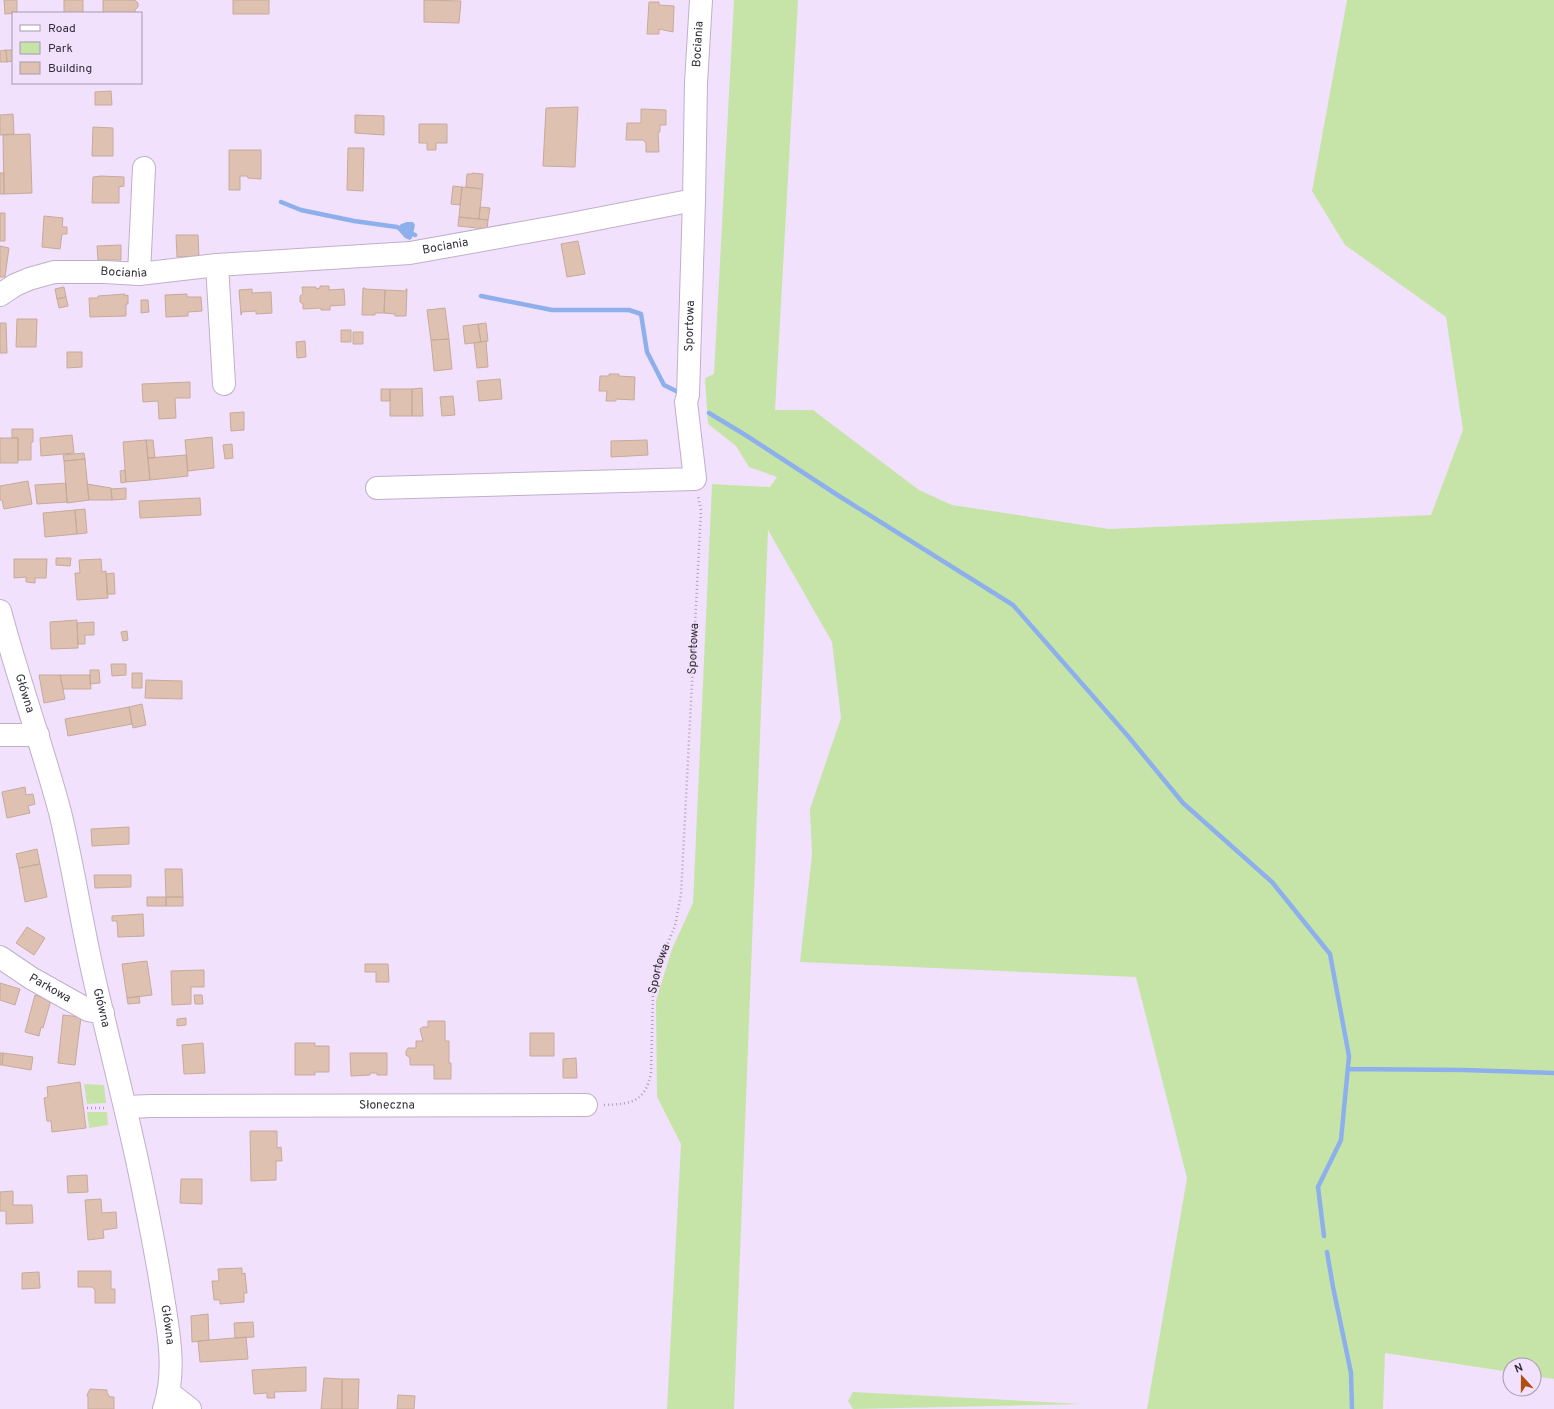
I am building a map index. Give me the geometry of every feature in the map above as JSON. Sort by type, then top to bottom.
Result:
[{"type":"street","name":"Bociania","points":[[0,295],[15,285],[29,279],[54,272],[140,274],[217,265],[410,254],[566,226],[694,200],[696,83],[701,0]]},
{"type":"street","points":[[140,274],[144,168]]},
{"type":"street","name":"Sportowa","points":[[694,200],[688,395],[686,402],[695,479]]},
{"type":"street","points":[[217,265],[224,384]]},
{"type":"street","points":[[377,488],[695,479]]},
{"type":"street","name":"Główna","points":[[0,611],[38,735],[69,851],[92,966],[126,1107],[149,1218],[168,1327],[170,1362],[166,1401]]},
{"type":"street","points":[[0,735],[38,735]]},
{"type":"street","name":"Parkowa","points":[[0,957],[31,978],[88,1010],[103,1013]]},
{"type":"street","name":"Słoneczna","points":[[126,1107],[392,1104],[586,1105]]},
{"type":"street","points":[[166,1401],[186,1405],[190,1409]]},
{"type":"path","name":"Sportowa","points":[[586,1105],[627,1103],[640,1098],[649,1084],[651,1073],[653,993],[655,981],[675,926],[681,894],[701,510],[695,479]]},
{"type":"green space","points":[[734,0],[798,0],[775,410],[813,410],[919,490],[952,505],[1109,529],[1431,515],[1463,430],[1446,317],[1345,245],[1312,191],[1347,0],[1554,0],[1554,1379],[1542,1377],[1542,1357],[1502,1357],[1502,1371],[1385,1353],[1383,1409],[1147,1409],[1187,1178],[1136,977],[800,962],[812,855],[810,809],[841,718],[832,642],[768,530],[734,1409],[667,1409],[681,1144],[657,1097],[656,1001],[672,949],[693,903],[712,484],[770,487],[777,477],[749,467],[736,446],[708,424],[705,378],[714,374]]},
{"type":"green space","points":[[84,1084],[104,1085],[106,1103],[87,1104]]},
{"type":"green space","points":[[87,1112],[107,1112],[108,1125],[89,1128]]},
{"type":"green space","points":[[853,1392],[1083,1404],[853,1409],[848,1401]]},
{"type":"water","points":[[413,222],[415,225],[412,238],[410,240],[405,238],[397,229],[401,224]]},
{"type":"building","points":[[4,0],[17,0],[17,12],[5,14]]},
{"type":"building","points":[[64,0],[83,0],[83,12],[64,12]]},
{"type":"building","points":[[103,0],[135,0],[138,3],[138,7],[135,12],[103,12]]},
{"type":"building","points":[[233,0],[269,0],[269,14],[233,14]]},
{"type":"building","points":[[424,0],[461,1],[459,23],[424,22]]},
{"type":"building","points":[[649,2],[659,2],[659,5],[674,6],[673,32],[659,29],[659,34],[647,34]]},
{"type":"building","points":[[6,50],[12,50],[12,61],[7,62]]},
{"type":"building","points":[[6,50],[7,62],[0,62],[0,51]]},
{"type":"building","points":[[111,91],[112,105],[95,105],[95,92]]},
{"type":"building","points":[[578,107],[575,167],[543,166],[546,108]]},
{"type":"building","points":[[641,109],[666,110],[666,125],[660,125],[660,132],[658,132],[659,152],[646,152],[646,143],[643,140],[626,140],[627,123],[641,123]]},
{"type":"building","points":[[13,114],[14,134],[0,135],[0,115]]},
{"type":"building","points":[[355,115],[384,116],[384,135],[355,133]]},
{"type":"building","points":[[419,124],[447,124],[447,143],[436,143],[436,150],[427,150],[427,143],[419,143]]},
{"type":"building","points":[[93,127],[113,128],[113,156],[92,156]]},
{"type":"building","points":[[30,134],[32,193],[4,194],[3,135]]},
{"type":"building","points":[[348,148],[364,148],[363,191],[347,190]]},
{"type":"building","points":[[229,150],[261,150],[261,179],[240,176],[240,190],[229,190]]},
{"type":"building","points":[[0,173],[4,173],[4,194],[0,194]]},
{"type":"building","points":[[467,174],[483,174],[482,189],[466,187]]},
{"type":"building","points":[[93,177],[124,177],[124,186],[119,187],[119,203],[92,203]]},
{"type":"building","points":[[453,186],[462,187],[460,205],[451,204]]},
{"type":"building","points":[[462,187],[482,189],[479,219],[459,217]]},
{"type":"building","points":[[480,207],[490,208],[488,220],[479,219]]},
{"type":"building","points":[[0,213],[5,213],[5,241],[0,241]]},
{"type":"building","points":[[44,216],[63,218],[62,227],[67,227],[67,234],[62,234],[60,249],[42,247]]},
{"type":"building","points":[[459,217],[488,220],[487,229],[458,226]]},
{"type":"building","points":[[176,235],[198,235],[199,256],[177,257]]},
{"type":"building","points":[[578,241],[585,274],[567,277],[561,244]]},
{"type":"building","points":[[121,245],[121,260],[98,260],[97,246]]},
{"type":"building","points":[[0,246],[9,248],[5,277],[0,277]]},
{"type":"building","points":[[320,286],[329,286],[329,290],[344,289],[345,305],[330,306],[330,310],[321,310],[321,308],[303,309],[303,304],[300,302],[300,296],[303,294],[302,287],[316,287],[316,289],[320,288]]},
{"type":"building","points":[[64,287],[66,297],[57,299],[55,289]]},
{"type":"building","points":[[363,288],[385,290],[384,313],[362,315]]},
{"type":"building","points":[[252,289],[252,293],[271,292],[272,313],[256,314],[256,311],[242,312],[241,315],[239,290]]},
{"type":"building","points":[[407,289],[406,316],[395,316],[395,314],[384,313],[385,290],[406,291]]},
{"type":"building","points":[[125,294],[125,296],[128,295],[126,316],[90,317],[89,298]]},
{"type":"building","points":[[187,294],[187,297],[201,297],[202,311],[188,312],[188,316],[166,317],[165,295]]},
{"type":"building","points":[[66,297],[68,306],[59,308],[57,299]]},
{"type":"building","points":[[141,300],[148,300],[149,312],[141,313]]},
{"type":"building","points":[[445,308],[449,339],[431,340],[427,310]]},
{"type":"building","points":[[17,319],[37,319],[36,347],[16,347]]},
{"type":"building","points":[[0,323],[6,323],[7,353],[0,353]]},
{"type":"building","points":[[486,323],[488,341],[481,342],[478,324]]},
{"type":"building","points":[[478,324],[481,342],[465,344],[463,326]]},
{"type":"building","points":[[341,330],[351,330],[351,342],[341,342]]},
{"type":"building","points":[[353,332],[363,332],[363,344],[353,344]]},
{"type":"building","points":[[449,339],[452,369],[434,371],[431,340]]},
{"type":"building","points":[[305,341],[306,357],[297,358],[296,342]]},
{"type":"building","points":[[486,341],[488,367],[477,368],[474,343]]},
{"type":"building","points":[[67,352],[82,352],[82,367],[67,368]]},
{"type":"building","points":[[609,374],[635,377],[634,400],[616,399],[616,401],[606,401],[607,391],[599,391],[600,376],[609,376]]},
{"type":"building","points":[[500,379],[502,399],[479,401],[477,381]]},
{"type":"building","points":[[190,382],[190,398],[175,398],[176,418],[159,419],[158,401],[143,402],[142,384]]},
{"type":"building","points":[[422,388],[423,416],[412,416],[412,389]]},
{"type":"building","points":[[381,389],[390,389],[390,401],[381,401]]},
{"type":"building","points":[[390,389],[412,389],[412,416],[390,416]]},
{"type":"building","points":[[453,396],[455,415],[442,416],[440,397]]},
{"type":"building","points":[[244,412],[244,430],[231,431],[230,413]]},
{"type":"building","points":[[12,429],[33,429],[31,460],[18,460],[18,438],[12,438]]},
{"type":"building","points":[[72,435],[74,453],[41,456],[40,438]]},
{"type":"building","points":[[212,437],[214,468],[188,471],[185,440]]},
{"type":"building","points":[[0,438],[18,438],[18,463],[0,463]]},
{"type":"building","points":[[146,440],[153,440],[155,458],[148,458]]},
{"type":"building","points":[[146,440],[150,480],[126,482],[123,442]]},
{"type":"building","points":[[647,440],[648,455],[611,457],[611,441]]},
{"type":"building","points":[[232,444],[233,458],[225,459],[223,445]]},
{"type":"building","points":[[84,453],[85,459],[64,461],[63,455]]},
{"type":"building","points":[[186,455],[188,476],[150,480],[148,458]]},
{"type":"building","points":[[85,459],[89,500],[67,503],[64,461]]},
{"type":"building","points":[[125,470],[126,482],[121,483],[120,471]]},
{"type":"building","points":[[28,481],[32,504],[4,509],[2,500],[0,500],[0,486]]},
{"type":"building","points":[[66,483],[67,502],[37,504],[35,485]]},
{"type":"building","points":[[87,484],[111,488],[112,500],[89,500]]},
{"type":"building","points":[[126,488],[126,499],[112,500],[111,489]]},
{"type":"building","points":[[200,498],[201,515],[140,518],[139,501]]},
{"type":"building","points":[[85,509],[87,533],[77,534],[75,510]]},
{"type":"building","points":[[75,510],[77,534],[45,537],[43,513]]},
{"type":"building","points":[[56,558],[71,558],[70,566],[56,565]]},
{"type":"building","points":[[14,559],[47,559],[46,578],[35,578],[35,583],[26,582],[26,577],[14,578]]},
{"type":"building","points":[[101,559],[102,572],[106,571],[108,598],[77,600],[75,573],[80,573],[79,560]]},
{"type":"building","points":[[114,573],[115,594],[107,594],[106,574]]},
{"type":"building","points":[[77,620],[78,648],[51,649],[50,622]]},
{"type":"building","points":[[94,622],[94,635],[85,635],[85,644],[78,644],[77,623]]},
{"type":"building","points":[[127,631],[128,640],[123,641],[121,632]]},
{"type":"building","points":[[111,664],[126,664],[126,675],[112,676]]},
{"type":"building","points":[[90,670],[99,670],[100,683],[90,684]]},
{"type":"building","points":[[132,673],[142,673],[142,688],[132,688]]},
{"type":"building","points":[[39,675],[60,675],[65,699],[44,703]]},
{"type":"building","points":[[60,675],[90,675],[91,689],[63,689]]},
{"type":"building","points":[[146,680],[182,681],[182,699],[145,698]]},
{"type":"building","points":[[142,704],[146,725],[133,728],[129,707]]},
{"type":"building","points":[[129,707],[132,724],[68,736],[65,719]]},
{"type":"building","points":[[25,787],[26,795],[33,794],[35,804],[28,806],[30,813],[7,818],[2,792]]},
{"type":"building","points":[[129,827],[129,844],[92,846],[91,829]]},
{"type":"building","points":[[37,849],[40,864],[19,868],[16,854]]},
{"type":"building","points":[[40,864],[47,897],[25,902],[19,868]]},
{"type":"building","points":[[165,869],[182,869],[183,897],[166,897]]},
{"type":"building","points":[[94,875],[131,875],[131,887],[95,888]]},
{"type":"building","points":[[147,897],[166,897],[166,906],[147,906]]},
{"type":"building","points":[[166,897],[183,897],[183,906],[166,906]]},
{"type":"building","points":[[143,914],[144,936],[118,937],[117,921],[112,921],[112,916]]},
{"type":"building","points":[[27,927],[45,938],[34,955],[16,943]]},
{"type":"building","points":[[147,961],[152,995],[127,998],[122,964]]},
{"type":"building","points":[[365,964],[388,964],[389,982],[376,982],[376,972],[365,972]]},
{"type":"building","points":[[204,970],[204,987],[191,987],[191,1004],[172,1005],[171,971]]},
{"type":"building","points":[[0,983],[20,989],[15,1005],[0,1000]]},
{"type":"building","points":[[35,995],[51,1000],[43,1028],[41,1027],[39,1036],[25,1032]]},
{"type":"building","points":[[194,995],[202,995],[203,1004],[195,1004]]},
{"type":"building","points":[[139,996],[140,1003],[128,1004],[127,998]]},
{"type":"building","points":[[63,1015],[81,1017],[75,1065],[58,1063]]},
{"type":"building","points":[[186,1018],[186,1025],[177,1026],[177,1019]]},
{"type":"building","points":[[428,1021],[445,1021],[445,1041],[449,1041],[451,1079],[434,1079],[434,1065],[410,1065],[410,1058],[406,1055],[408,1048],[416,1048],[416,1041],[423,1041],[420,1029],[423,1027],[428,1027]]},
{"type":"building","points":[[530,1033],[554,1033],[554,1056],[530,1056]]},
{"type":"building","points":[[203,1043],[205,1073],[184,1074],[182,1045]]},
{"type":"building","points":[[295,1043],[315,1043],[315,1046],[329,1046],[329,1072],[315,1072],[315,1075],[295,1075]]},
{"type":"building","points":[[0,1053],[3,1053],[2,1065],[0,1065]]},
{"type":"building","points":[[3,1053],[33,1057],[31,1070],[2,1065]]},
{"type":"building","points":[[350,1053],[387,1053],[387,1075],[370,1073],[370,1075],[351,1076]]},
{"type":"building","points":[[576,1058],[577,1078],[563,1078],[563,1059]]},
{"type":"building","points":[[80,1082],[86,1128],[52,1132],[51,1121],[47,1121],[44,1098],[48,1097],[47,1087]]},
{"type":"building","points":[[250,1131],[277,1131],[277,1148],[281,1147],[282,1161],[276,1161],[276,1180],[251,1181]]},
{"type":"building","points":[[87,1175],[88,1192],[68,1193],[67,1176]]},
{"type":"building","points":[[181,1179],[202,1179],[202,1204],[180,1203]]},
{"type":"building","points":[[13,1191],[13,1205],[32,1205],[33,1223],[6,1224],[6,1211],[0,1211],[0,1192]]},
{"type":"building","points":[[101,1199],[102,1213],[116,1212],[117,1228],[103,1230],[104,1238],[88,1240],[85,1200]]},
{"type":"building","points":[[242,1268],[242,1274],[245,1273],[247,1293],[244,1293],[244,1302],[220,1304],[220,1300],[214,1300],[212,1281],[219,1281],[218,1269]]},
{"type":"building","points":[[78,1271],[111,1271],[111,1289],[115,1289],[115,1303],[95,1303],[95,1290],[92,1287],[78,1287]]},
{"type":"building","points":[[39,1272],[40,1288],[22,1289],[22,1273]]},
{"type":"building","points":[[208,1314],[209,1340],[192,1342],[191,1316]]},
{"type":"building","points":[[253,1322],[254,1337],[235,1338],[234,1323]]},
{"type":"building","points":[[246,1337],[248,1359],[200,1362],[198,1341]]},
{"type":"building","points":[[306,1367],[306,1391],[274,1392],[275,1398],[267,1398],[267,1393],[254,1394],[252,1370]]},
{"type":"building","points":[[324,1378],[342,1379],[342,1409],[321,1409]]},
{"type":"building","points":[[342,1379],[359,1379],[358,1409],[342,1409]]},
{"type":"building","points":[[90,1389],[107,1390],[110,1397],[114,1397],[114,1409],[88,1409],[87,1395]]},
{"type":"building","points":[[398,1395],[415,1396],[414,1409],[397,1409]]},
{"type":"waterway","points":[[281,202],[301,210],[354,221],[397,227],[415,235]]},
{"type":"waterway","points":[[481,296],[552,310],[629,310],[641,314],[647,352],[664,385],[680,393]]},
{"type":"waterway","points":[[709,413],[1013,605],[1127,735],[1183,803],[1272,882],[1330,954],[1349,1056],[1341,1140],[1318,1187],[1324,1236]]},
{"type":"waterway","points":[[1348,1069],[1464,1070],[1554,1073]]},
{"type":"waterway","points":[[1327,1252],[1351,1373],[1352,1409]]}]
